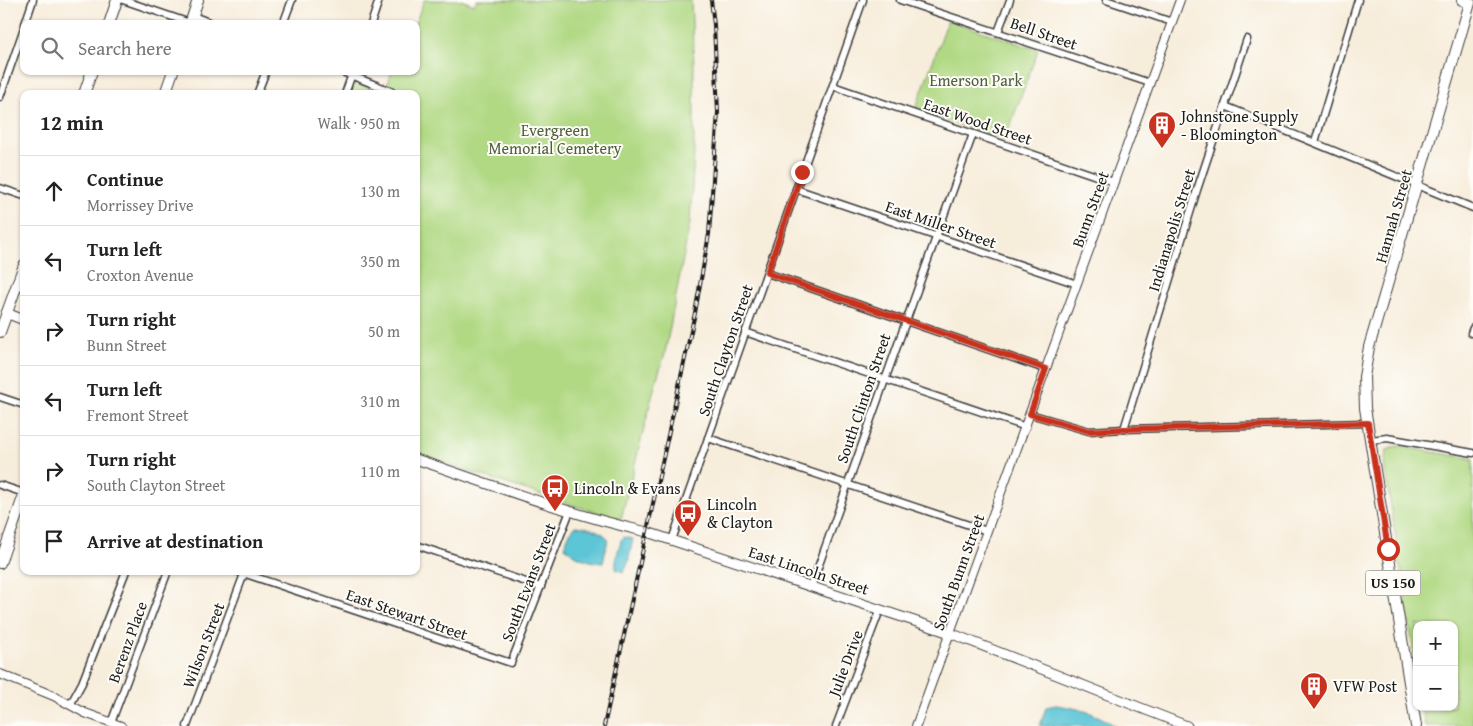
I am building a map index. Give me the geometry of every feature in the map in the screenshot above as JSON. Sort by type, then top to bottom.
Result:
[{"type":"main road","points":[[110,20],[117,0]]},
{"type":"main road","points":[[191,20],[198,0]]},
{"type":"main road","name":"Hannah Street","points":[[1371,440],[1365,408],[1364,377],[1369,347],[1418,184],[1468,3]]},
{"type":"main road","points":[[85,90],[91,75]]},
{"type":"main road","points":[[167,90],[172,75]]},
{"type":"main road","points":[[0,332],[3,312],[20,273]]},
{"type":"main road","points":[[3,312],[20,318]]},
{"type":"main road","name":"US 150","points":[[1371,440],[1416,726]]},
{"type":"main road","name":"East Lincoln Street","points":[[420,460],[570,510],[672,540],[950,633],[1187,726]]},
{"type":"main road","points":[[0,563],[20,506]]},
{"type":"street","points":[[26,20],[34,0]]},
{"type":"street","points":[[123,0],[188,20]]},
{"type":"street","points":[[284,20],[292,0]]},
{"type":"street","points":[[372,20],[379,0]]},
{"type":"street","name":"South Clayton Street","points":[[672,540],[863,0]]},
{"type":"street","name":"Bell Street","points":[[900,0],[1150,83]]},
{"type":"street","points":[[998,32],[1010,0]]},
{"type":"street","points":[[1106,0],[1172,22]]},
{"type":"street","name":"Bunn Street","points":[[1026,427],[1180,0]]},
{"type":"street","points":[[1315,142],[1358,0]]},
{"type":"street","name":"Indianapolis Street","points":[[1124,429],[1197,190],[1247,39]]},
{"type":"street","points":[[0,97],[20,40]]},
{"type":"street","points":[[259,90],[264,75]]},
{"type":"street","points":[[346,90],[352,75]]},
{"type":"street","points":[[354,75],[390,90]]},
{"type":"street","name":"East Wood Street","points":[[833,86],[1114,182]]},
{"type":"street","points":[[1225,106],[1473,208]]},
{"type":"street","name":"South Clinton Street","points":[[811,586],[904,322],[973,134]]},
{"type":"street","points":[[0,188],[20,195]]},
{"type":"street","name":"East Miller Street","points":[[796,189],[1078,284]]},
{"type":"street","points":[[767,273],[896,317],[904,322],[1046,369]]},
{"type":"street","points":[[745,332],[1026,427]]},
{"type":"street","points":[[0,397],[20,404]]},
{"type":"street","points":[[1030,414],[1089,431],[1368,423]]},
{"type":"street","name":"South Bunn Street","points":[[919,725],[950,633],[1026,427]]},
{"type":"street","points":[[708,438],[987,531]]},
{"type":"street","points":[[1371,440],[1387,438],[1473,453]]},
{"type":"street","points":[[0,485],[20,492]]},
{"type":"street","name":"South Evans Street","points":[[511,664],[570,510]]},
{"type":"street","points":[[420,546],[541,587]]},
{"type":"street","points":[[70,705],[82,683],[124,575]]},
{"type":"street","name":"Berenz Place","points":[[111,723],[166,575]]},
{"type":"street","name":"Wilson Street","points":[[187,726],[244,575]]},
{"type":"street","name":"East Stewart Street","points":[[247,575],[511,664]]},
{"type":"street","name":"Julie Drive","points":[[836,726],[880,610]]},
{"type":"street","points":[[0,674],[54,696],[85,713],[121,726]]},
{"type":"green space","name":"Evergreen Memorial Cemetery","points":[[424,0],[461,0],[474,5],[477,0],[691,0],[694,66],[694,153],[690,222],[665,353],[621,519],[420,455],[420,90],[386,90],[391,75],[420,75],[420,20],[416,20]]},
{"type":"green space","name":"Emerson Park","points":[[948,20],[1038,50],[1005,140],[915,110]]},
{"type":"green space","name":"Evergreen Memorial Cemetery","points":[[354,82],[377,90],[351,90]]},
{"type":"green space","points":[[1397,446],[1473,459],[1473,726],[1425,726],[1423,711],[1458,711],[1458,621],[1413,621],[1413,648],[1384,463],[1387,450]]},
{"type":"water","points":[[576,526],[598,531],[608,539],[603,563],[582,558],[565,547],[569,535]]},
{"type":"water","points":[[624,537],[633,539],[628,563],[623,572],[616,569],[616,559],[621,540]]},
{"type":"water","points":[[1056,705],[1087,712],[1115,726],[1040,726],[1046,707]]},
{"type":"railway","points":[[604,726],[695,313],[709,234],[718,112],[711,0]]},
{"type":"place","name":"Johnstone Supply - Bloomington","points":[[1162,149]]},
{"type":"place","name":"Lincoln & Evans","points":[[555,512]]},
{"type":"place","name":"Lincoln & Clayton","points":[[688,537]]},
{"type":"place","name":"VFW Post","points":[[1314,710]]},
{"type":"route","points":[[802,172],[767,273],[896,317],[904,322],[1046,369],[1030,414],[1069,427],[1106,432],[1124,429],[1309,426],[1368,423],[1388,549]]}]
